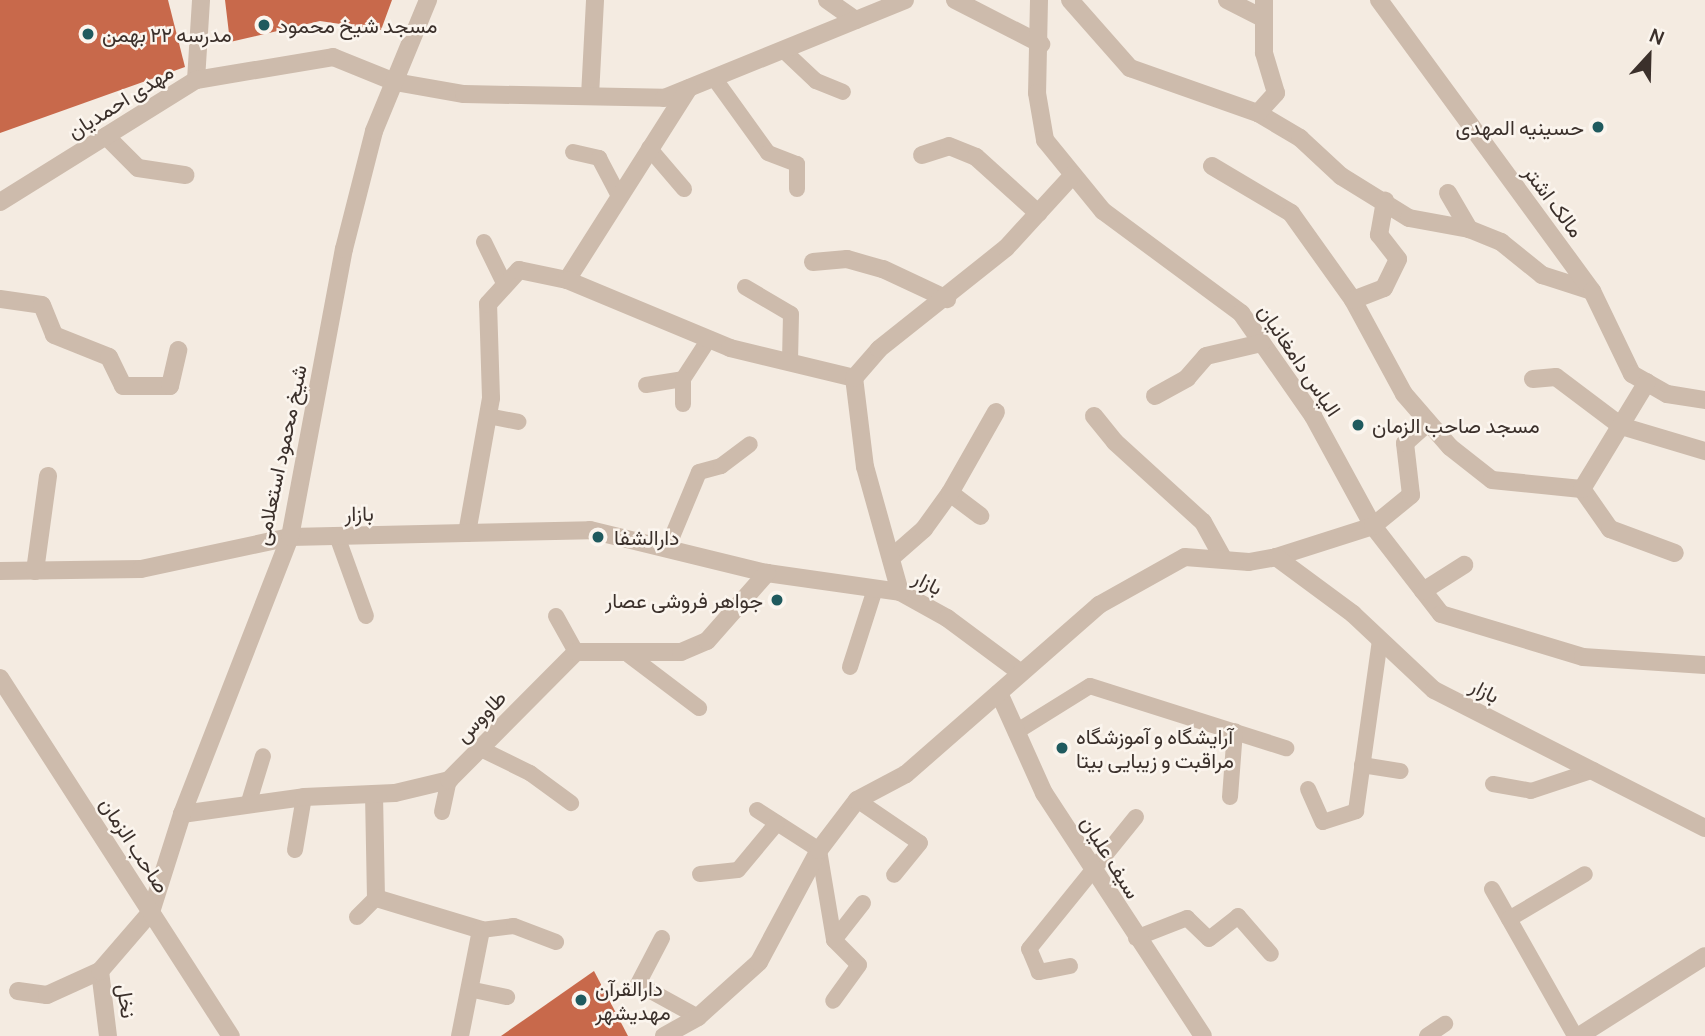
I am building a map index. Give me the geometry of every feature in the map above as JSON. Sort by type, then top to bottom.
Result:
[{"type":"street","points":[[196,80],[201,0]]},
{"type":"street","name":"شیخ محمود استعلامی","points":[[151,912],[182,814],[290,537],[344,249],[374,131],[428,0]]},
{"type":"street","points":[[590,96],[595,0]]},
{"type":"street","points":[[827,0],[856,20]]},
{"type":"street","name":"مهدی احمدیان","points":[[0,202],[196,80],[333,57],[395,82],[464,94],[664,98],[905,0]]},
{"type":"street","points":[[955,0],[1041,44]]},
{"type":"street","name":"الیاس دامغانیان","points":[[1039,0],[1041,44],[1037,93],[1045,140],[1103,211],[1241,313],[1313,416],[1373,526],[1441,614],[1511,639],[1583,657],[1705,665]]},
{"type":"street","points":[[1070,0],[1130,68],[1258,113],[1409,218],[1469,229],[1501,242],[1542,275],[1592,291]]},
{"type":"street","points":[[1227,0],[1262,8],[1276,93],[1258,113]]},
{"type":"street","name":"مالک اشتر","points":[[1378,1],[1592,291],[1632,374],[1667,394],[1705,400]]},
{"type":"street","points":[[567,279],[618,194],[689,88]]},
{"type":"street","points":[[106,136],[138,168],[185,175]]},
{"type":"street","points":[[922,155],[949,146],[976,157],[1038,213]]},
{"type":"street","points":[[1212,166],[1291,213],[1353,300],[1404,394],[1428,422],[1492,481],[1583,489]]},
{"type":"street","points":[[900,592],[865,467],[854,378],[878,349],[947,299],[1038,213],[1073,175]]},
{"type":"street","points":[[1448,193],[1469,229]]},
{"type":"street","points":[[1353,300],[1384,288],[1398,259],[1379,235],[1385,201]]},
{"type":"street","points":[[813,261],[847,259],[883,269],[947,299]]},
{"type":"street","points":[[467,533],[488,416],[488,304],[519,270],[567,279],[709,338],[854,378]]},
{"type":"street","points":[[0,299],[42,305],[54,335],[109,357],[123,386],[170,386],[178,350]]},
{"type":"street","points":[[1155,396],[1187,378],[1206,356],[1262,343]]},
{"type":"street","points":[[1533,379],[1556,377],[1621,426],[1705,451]]},
{"type":"street","points":[[1583,489],[1647,382]]},
{"type":"street","points":[[891,558],[924,529],[950,494],[996,412]]},
{"type":"street","points":[[1094,416],[1115,442],[1203,522],[1224,560]]},
{"type":"street","points":[[664,1036],[685,1031],[759,962],[819,850],[858,800],[906,774],[1099,605],[1185,557],[1224,560],[1276,557],[1373,526],[1411,495],[1405,443],[1428,422]]},
{"type":"street","points":[[35,571],[48,476]]},
{"type":"street","points":[[1583,489],[1610,529],[1675,552]]},
{"type":"street","points":[[950,494],[980,516]]},
{"type":"street","name":"بازار","points":[[0,571],[141,569],[290,537],[590,530],[767,573],[900,592],[947,618],[1021,673]]},
{"type":"street","name":"بازار","points":[[1276,557],[1380,640],[1434,690],[1705,828]]},
{"type":"street","points":[[1423,591],[1464,565]]},
{"type":"street","points":[[576,652],[629,655],[681,652],[707,641],[767,573]]},
{"type":"street","name":"طاووس","points":[[449,780],[576,652]]},
{"type":"street","name":"صاحب الزمان","points":[[0,678],[231,1036]]},
{"type":"street","name":"سیف علیان","points":[[999,693],[1044,793],[1094,874],[1202,1036]]},
{"type":"street","points":[[182,814],[304,797],[374,794],[449,780]]},
{"type":"street","points":[[374,794],[376,898],[481,930],[460,1036]]},
{"type":"street","points":[[18,991],[47,995],[100,971],[151,912]]},
{"type":"street","points":[[1577,1036],[1705,956]]},
{"type":"street","name":"نخل","points":[[100,971],[108,1036]]},
{"type":"lane","points":[[783,50],[816,81],[843,92]]},
{"type":"lane","points":[[714,78],[768,153],[797,164],[796,189]]},
{"type":"lane","points":[[649,148],[684,189]]},
{"type":"lane","points":[[573,152],[600,158],[618,194]]},
{"type":"lane","points":[[484,242],[505,285]]},
{"type":"lane","points":[[745,287],[791,314],[790,362]]},
{"type":"lane","points":[[683,404],[683,379],[709,338]]},
{"type":"lane","points":[[646,384],[683,379]]},
{"type":"lane","points":[[488,416],[518,422]]},
{"type":"lane","points":[[667,549],[699,472],[721,466],[750,444]]},
{"type":"lane","points":[[337,536],[366,616]]},
{"type":"lane","points":[[850,667],[875,589]]},
{"type":"lane","points":[[556,615],[576,652]]},
{"type":"lane","points":[[1308,789],[1323,822],[1356,811],[1380,640]]},
{"type":"lane","points":[[629,655],[699,708]]},
{"type":"lane","points":[[1016,732],[1090,686],[1286,748]]},
{"type":"lane","points":[[1230,797],[1235,732]]},
{"type":"lane","points":[[481,749],[530,773],[571,803]]},
{"type":"lane","points":[[248,805],[263,756]]},
{"type":"lane","points":[[1362,765],[1401,771]]},
{"type":"lane","points":[[1493,783],[1531,791],[1594,770]]},
{"type":"lane","points":[[442,812],[449,780]]},
{"type":"lane","points":[[295,850],[304,797]]},
{"type":"lane","points":[[858,800],[920,843],[894,875]]},
{"type":"lane","points":[[757,810],[819,850],[834,940],[859,965],[833,1001]]},
{"type":"lane","points":[[1070,966],[1039,972],[1028,949],[1094,874],[1136,817]]},
{"type":"lane","points":[[700,874],[738,870],[778,823]]},
{"type":"lane","points":[[1509,919],[1585,874]]},
{"type":"lane","points":[[1492,889],[1577,1036]]},
{"type":"lane","points":[[356,917],[376,898]]},
{"type":"lane","points":[[834,940],[863,903]]},
{"type":"lane","points":[[1136,938],[1187,918],[1209,939],[1238,916],[1271,954]]},
{"type":"lane","points":[[481,930],[514,926],[556,942]]},
{"type":"lane","points":[[662,938],[638,984],[698,1017]]},
{"type":"lane","points":[[469,989],[507,997]]},
{"type":"lane","points":[[1427,1036],[1445,1024]]},
{"type":"building","name":"مدرسه ۲۲ بهمن","points":[[0,0],[168,0],[185,67],[0,133]]},
{"type":"building","name":"مسجد شیخ محمود","points":[[225,0],[392,0],[381,30],[320,21],[230,42]]},
{"type":"building","name":"دارالقرآن مهدیشهر","points":[[594,971],[628,1036],[501,1036]]},
{"type":"place","name":"مسجد شیخ محمود","points":[[264,25]]},
{"type":"place","name":"مدرسه ۲۲ بهمن","points":[[88,34]]},
{"type":"place","name":"حسینیه المهدی","points":[[1598,127]]},
{"type":"place","name":"مسجد صاحب الزمان","points":[[1358,425]]},
{"type":"place","name":"دارالشفا","points":[[598,537]]},
{"type":"place","name":"جواهر فروشی عصار","points":[[777,600]]},
{"type":"place","name":"آرایشگاه و آموزشگاه مراقبت و زیبایی بیتا","points":[[1062,748]]},
{"type":"place","name":"دارالقرآن مهدیشهر","points":[[581,1000]]}]
